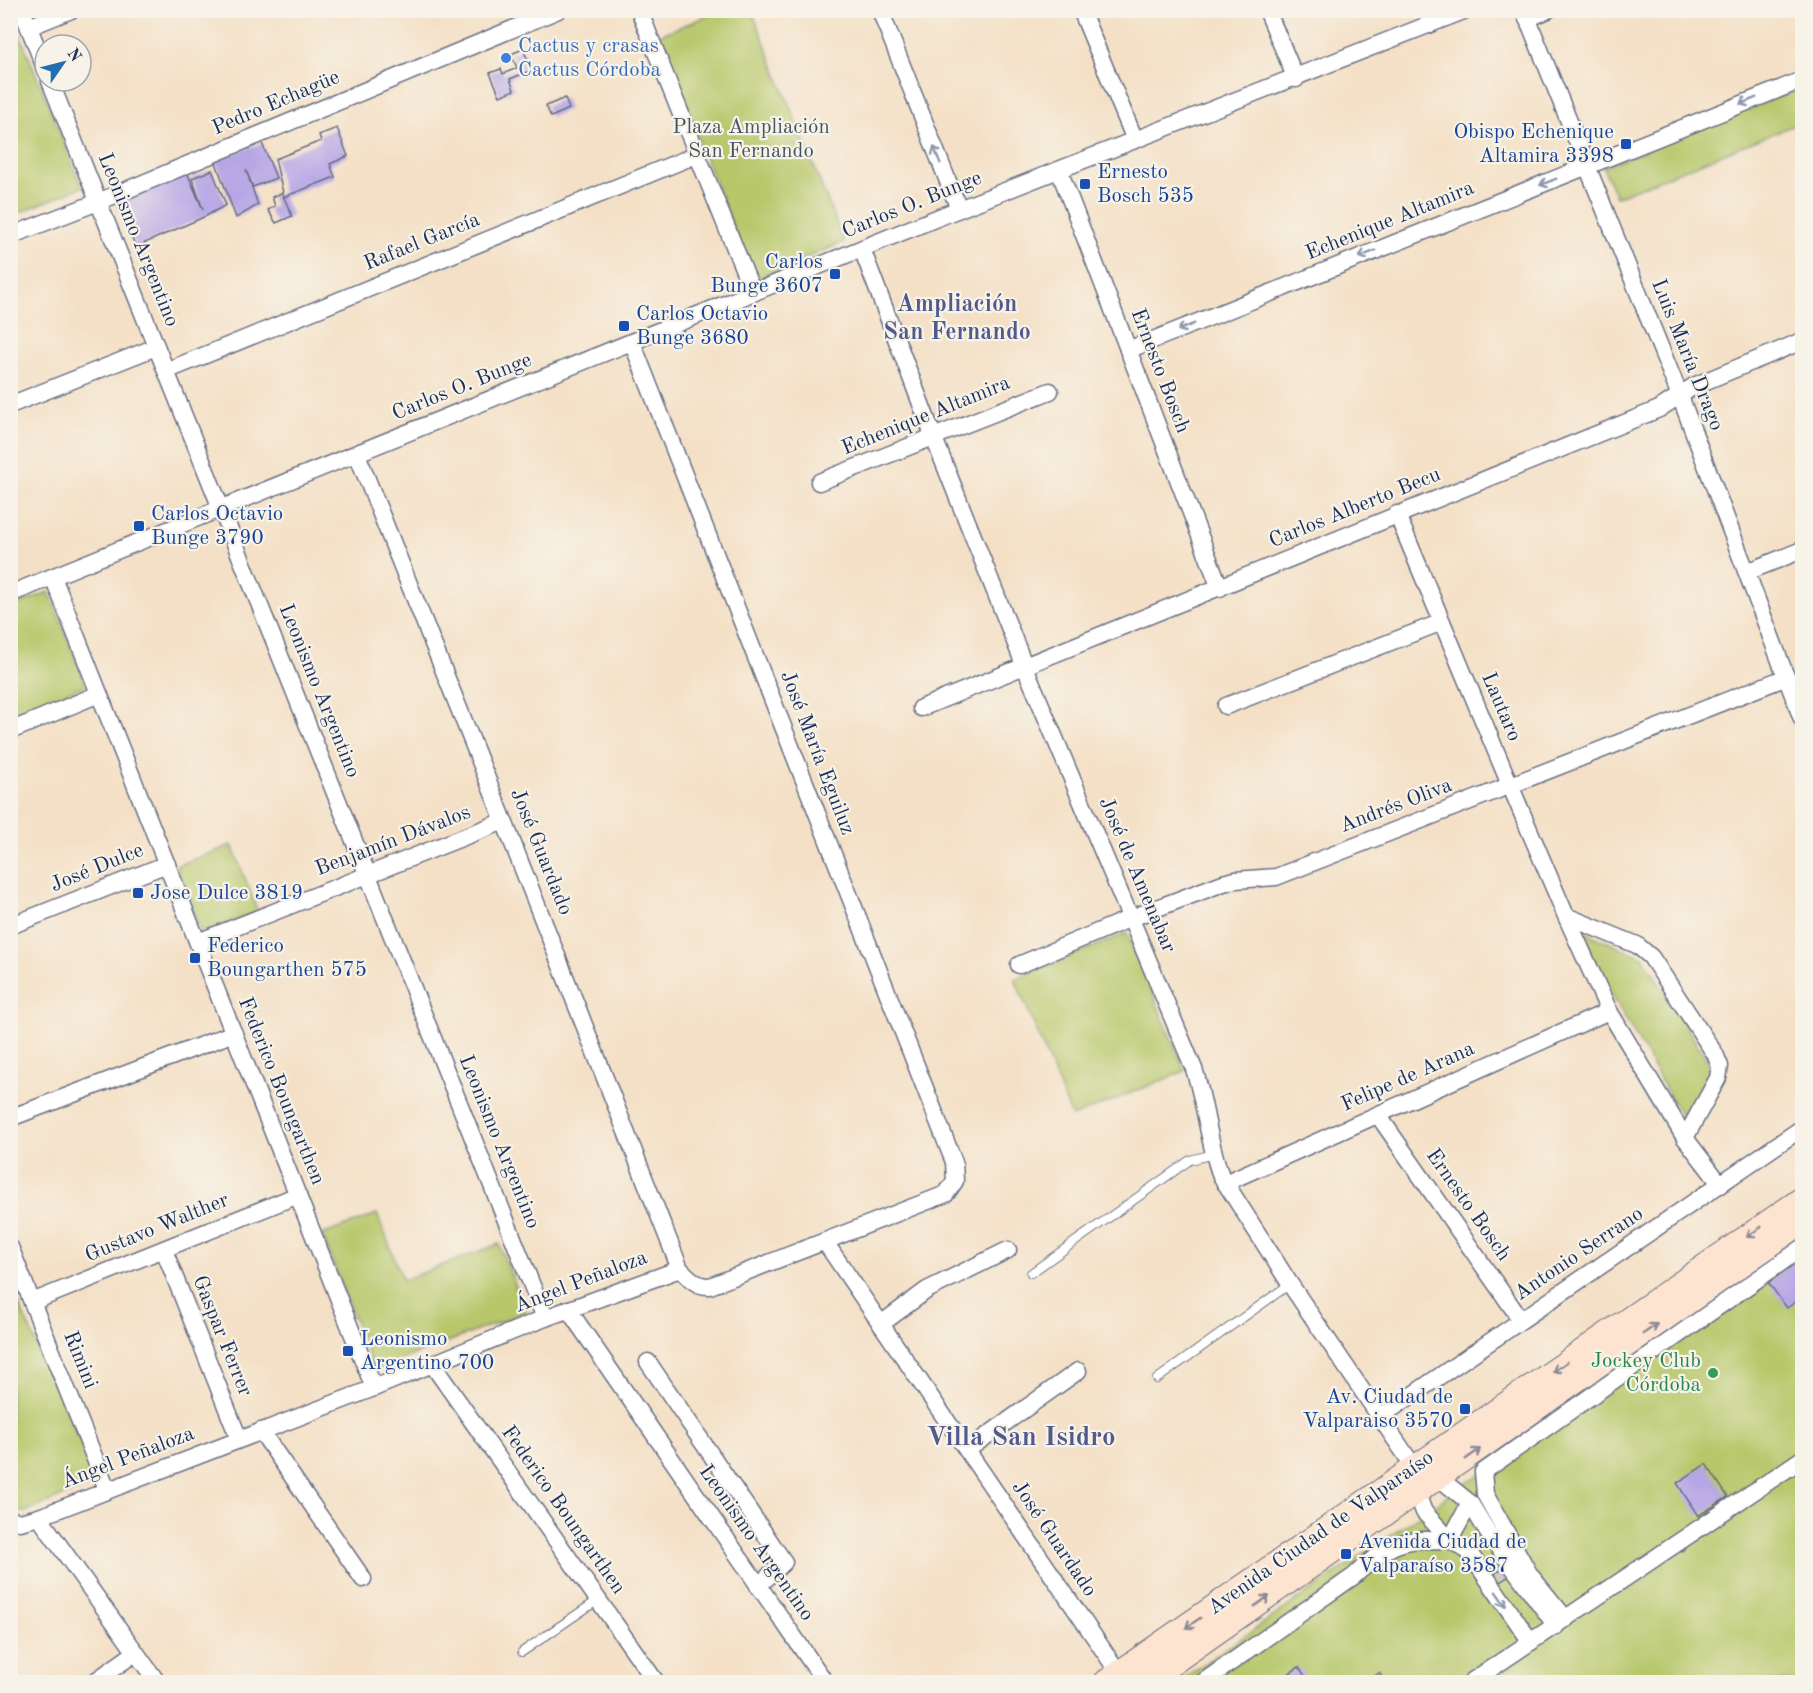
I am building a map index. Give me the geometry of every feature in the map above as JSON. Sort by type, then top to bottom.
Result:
[{"type":"main road","name":"Avenida Ciudad de Valparaíso","points":[[1145,1683],[1424,1481],[1803,1199]]},
{"type":"main road","name":"Avenida Ciudad de Valparaíso","points":[[1117,1680],[1424,1481],[1803,1222]]},
{"type":"street","points":[[22,10],[33,37]]},
{"type":"street","points":[[29,27],[71,10]]},
{"type":"street","name":"Pedro Echagüe","points":[[10,236],[98,202],[558,10]]},
{"type":"street","points":[[639,10],[753,293]]},
{"type":"street","points":[[880,10],[959,209]]},
{"type":"street","points":[[1081,10],[1135,140]]},
{"type":"street","points":[[1267,10],[1296,79]]},
{"type":"street","name":"Carlos O. Bunge","points":[[10,594],[959,209],[1296,79],[1466,10]]},
{"type":"street","points":[[1526,15],[1548,10]]},
{"type":"street","name":"Luis María Drago","points":[[1526,15],[1680,396],[1803,719]]},
{"type":"street","name":"Echenique Altamira","points":[[1128,350],[1803,80]]},
{"type":"street","name":"Leonismo Argentino","points":[[55,93],[545,1318]]},
{"type":"street","name":"Rafael García","points":[[166,371],[696,155]]},
{"type":"street","name":"Ernesto Bosch","points":[[1059,170],[1220,588]]},
{"type":"street","name":"José de Amenabar","points":[[862,249],[1024,667],[1197,1078],[1203,1095],[1214,1154],[1225,1183],[1290,1284],[1424,1481]]},
{"type":"street","name":"Carlos Alberto Becu","points":[[921,708],[1659,409],[1694,386],[1803,341]]},
{"type":"street","name":"José María Eguiluz","points":[[632,342],[954,1162],[955,1181]]},
{"type":"street","points":[[10,405],[156,347]]},
{"type":"street","name":"Echenique Altamira","points":[[819,482],[1050,391]]},
{"type":"street","name":"José Guardado","points":[[357,454],[680,1269]]},
{"type":"street","name":"Lautaro","points":[[1397,514],[1510,785],[1609,1011],[1685,1138],[1720,1185]]},
{"type":"street","points":[[1747,572],[1803,550]]},
{"type":"street","name":"Federico Boungarthen","points":[[53,577],[374,1388]]},
{"type":"street","points":[[1226,706],[1442,622]]},
{"type":"street","name":"Andrés Oliva","points":[[1019,965],[1131,918],[1223,883],[1276,877],[1787,677]]},
{"type":"street","points":[[10,731],[99,694]]},
{"type":"street","name":"Benjamín Dávalos","points":[[198,942],[504,821]]},
{"type":"street","name":"José Dulce","points":[[10,927],[167,864]]},
{"type":"street","points":[[1566,916],[1637,945],[1651,957],[1715,1054],[1720,1066],[1718,1078],[1685,1138]]},
{"type":"street","name":"Felipe de Arana","points":[[1225,1183],[1609,1011]]},
{"type":"street","points":[[10,1118],[234,1033]]},
{"type":"street","name":"Ernesto Bosch","points":[[1378,1115],[1521,1320]]},
{"type":"street","name":"Antonio Serrano","points":[[1380,1417],[1803,1128]]},
{"type":"street","name":"Ángel Peñaloza","points":[[10,1520],[20,1522],[39,1517],[374,1388],[545,1318],[680,1269],[696,1284],[703,1287],[710,1286],[946,1194],[955,1181]]},
{"type":"street","name":"Gustavo Walther","points":[[32,1302],[298,1195]]},
{"type":"street","name":"José Guardado","points":[[825,1242],[967,1450],[1117,1680]]},
{"type":"street","name":"Rimini","points":[[10,1247],[107,1489]]},
{"type":"street","points":[[1561,1623],[1524,1565],[1485,1494],[1483,1472],[1803,1248]]},
{"type":"street","name":"Gaspar Ferrer","points":[[164,1250],[239,1439]]},
{"type":"street","points":[[881,1324],[927,1290],[1008,1250]]},
{"type":"street","name":"Leonismo Argentino","points":[[568,1310],[825,1683]]},
{"type":"street","points":[[648,1362],[784,1562],[758,1586]]},
{"type":"street","name":"Federico Boungarthen","points":[[432,1364],[656,1683]]},
{"type":"street","points":[[967,1450],[1078,1371]]},
{"type":"street","points":[[261,1431],[363,1579]]},
{"type":"street","points":[[1471,1683],[1803,1459]]},
{"type":"street","points":[[1531,1642],[1468,1551],[1450,1540],[1424,1512],[1424,1481],[1470,1503],[1490,1536],[1561,1623]]},
{"type":"street","points":[[1450,1540],[1470,1503]]},
{"type":"street","points":[[39,1517],[156,1683]]},
{"type":"street","points":[[1468,1551],[1490,1536]]},
{"type":"street","points":[[1203,1683],[1394,1545],[1412,1540],[1450,1540]]},
{"type":"street","points":[[94,1683],[135,1653]]},
{"type":"lane","points":[[1031,1273],[1190,1160],[1214,1154]]},
{"type":"lane","points":[[1156,1379],[1290,1284]]},
{"type":"lane","points":[[522,1652],[598,1600]]},
{"type":"green space","name":"Plaza Ampliación San Fernando","points":[[720,11],[752,11],[844,242],[754,280],[657,36]]},
{"type":"green space","points":[[11,13],[33,67],[33,93],[44,93],[82,187],[10,216]]},
{"type":"green space","points":[[1802,87],[1802,122],[1616,197],[1603,167]]},
{"type":"green space","points":[[49,592],[86,685],[11,715],[11,607]]},
{"type":"green space","points":[[232,845],[258,912],[201,933],[176,866]]},
{"type":"green space","points":[[1574,928],[1643,957],[1713,1070],[1684,1121]]},
{"type":"green space","points":[[1127,933],[1185,1071],[1072,1117],[1015,979]]},
{"type":"green space","points":[[377,1214],[403,1280],[499,1244],[526,1312],[374,1370],[322,1235]]},
{"type":"green space","name":"Jockey Club Córdoba","points":[[1802,1247],[1802,1682],[1178,1682],[1483,1472]]},
{"type":"green space","points":[[15,1296],[92,1469],[91,1480],[87,1486],[25,1512],[15,1511],[11,1507],[10,1298]]},
{"type":"building","points":[[523,49],[532,70],[510,79],[514,90],[500,96],[490,73],[501,69],[503,74],[517,68],[511,54]]},
{"type":"building","points":[[565,98],[569,109],[551,117],[546,106]]},
{"type":"building","points":[[337,128],[348,156],[330,164],[335,177],[284,197],[275,159],[321,141],[319,135]]},
{"type":"building","points":[[262,143],[276,178],[253,187],[246,170],[258,205],[236,218],[215,160]]},
{"type":"building","points":[[212,170],[226,205],[136,247],[116,202],[187,172],[203,210],[192,178]]},
{"type":"building","points":[[282,193],[292,216],[276,223],[268,210],[275,206],[272,197]]},
{"type":"building","points":[[1802,1257],[1802,1297],[1787,1308],[1767,1281]]},
{"type":"building","points":[[1706,1464],[1728,1497],[1698,1516],[1677,1483]]},
{"type":"building","points":[[1506,1569],[1512,1574],[1497,1584],[1496,1572]]},
{"type":"building","points":[[1299,1667],[1309,1682],[1275,1682]]},
{"type":"building","points":[[1379,1673],[1386,1682],[1366,1682]]},
{"type":"place","name":"Cactus y crasas Cactus Córdoba","points":[[506,58]]},
{"type":"place","name":"Obispo Echenique Altamira 3398","points":[[1626,144]]},
{"type":"place","name":"Ernesto Bosch 535","points":[[1085,184]]},
{"type":"place","name":"Carlos Bunge 3607","points":[[835,274]]},
{"type":"place","name":"Carlos Octavio Bunge 3680","points":[[624,326]]},
{"type":"place","name":"Carlos Octavio Bunge 3790","points":[[139,526]]},
{"type":"place","name":"Jose Dulce 3819","points":[[138,893]]},
{"type":"place","name":"Federico Boungarthen 575","points":[[195,958]]},
{"type":"place","name":"Leonismo Argentino 700","points":[[348,1351]]},
{"type":"place","name":"Jockey Club Córdoba","points":[[1713,1373]]},
{"type":"place","name":"Av. Ciudad de Valparaiso 3570","points":[[1465,1409]]},
{"type":"place","name":"Avenida Ciudad de Valparaíso 3587","points":[[1346,1554]]},
{"type":"district","name":"Ampliación San Fernando","points":[[957,319]]},
{"type":"district","name":"Villa San Isidro","points":[[1021,1437]]}]
